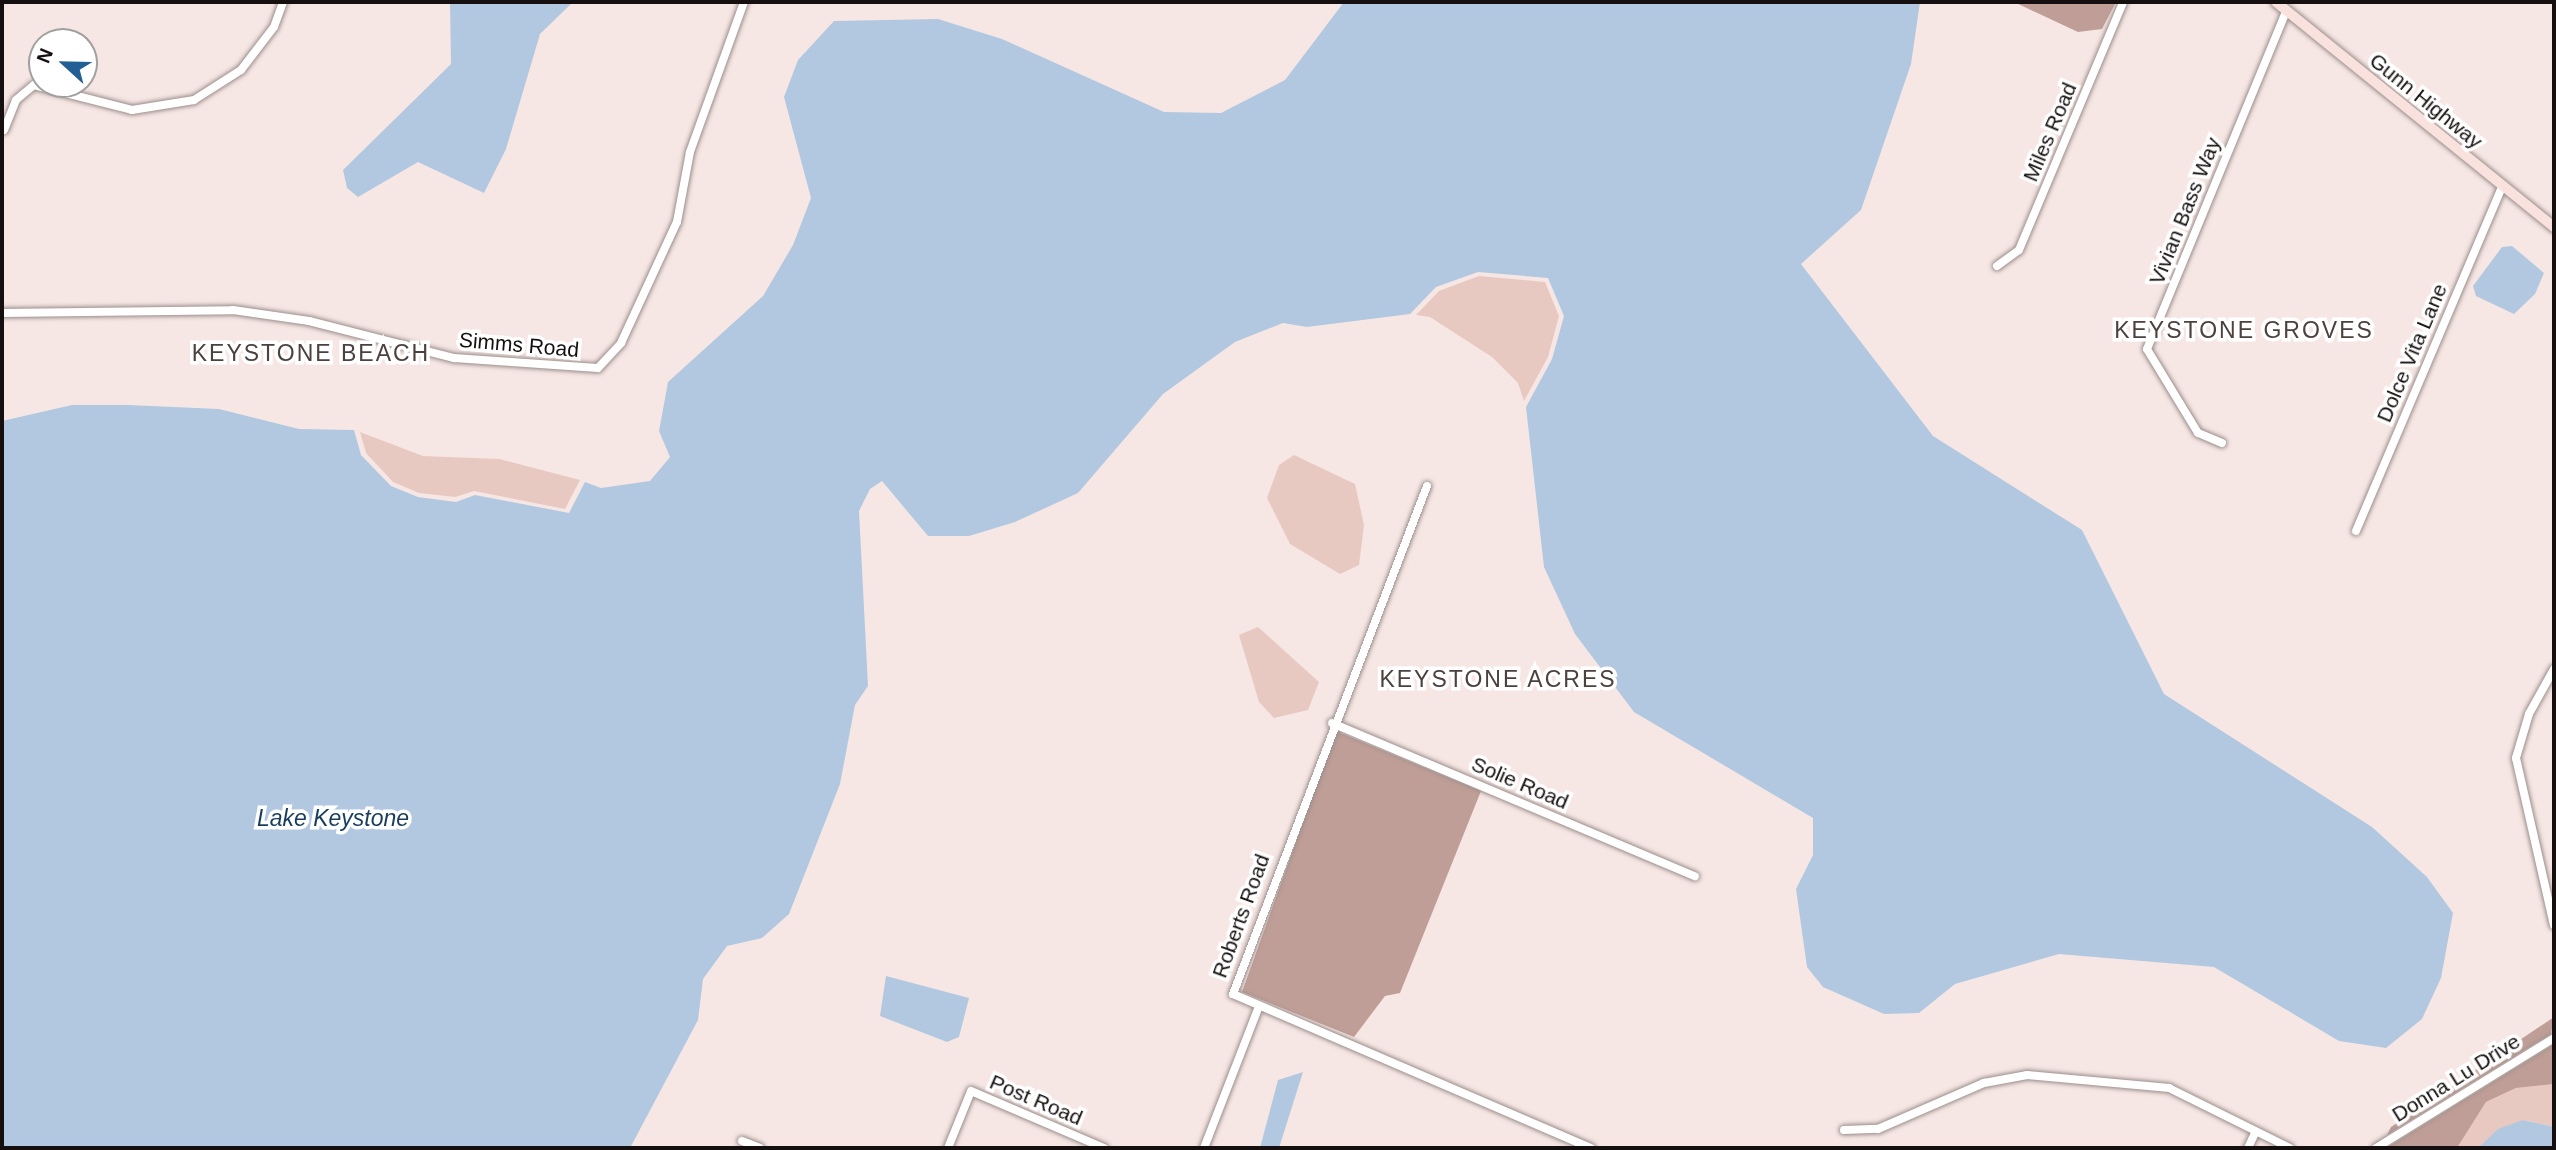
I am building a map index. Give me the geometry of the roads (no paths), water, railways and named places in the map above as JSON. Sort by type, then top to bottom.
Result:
[{"type":"main road","name":"Gunn Highway","points":[[2276,2],[2554,227]]},
{"type":"street","points":[[4,130],[16,100],[34,85],[132,110],[194,100],[242,70],[274,27],[284,2]]},
{"type":"street","name":"Simms Road","points":[[2,313],[233,310],[309,321],[454,358],[598,368],[621,344],[677,222],[690,152],[744,2]]},
{"type":"street","name":"Miles Road","points":[[1997,266],[2019,250],[2123,2]]},
{"type":"street","name":"Vivian Bass Way","points":[[2222,443],[2198,433],[2147,349],[2286,11]]},
{"type":"street","name":"Dolce Vita Lane","points":[[2356,531],[2502,187]]},
{"type":"street","name":"Roberts Road","points":[[1427,486],[1232,983],[1238,1000],[1591,1148]]},
{"type":"street","points":[[2554,669],[2529,714],[2516,758],[2554,925]]},
{"type":"street","name":"Solie Road","points":[[1332,723],[1695,876]]},
{"type":"street","points":[[1204,1148],[1258,1009]]},
{"type":"street","name":"Donna Lu Drive","points":[[2376,1148],[2554,1038]]},
{"type":"street","points":[[1844,1130],[1878,1129],[1984,1083],[2026,1075],[2169,1088],[2218,1108],[2255,1133],[2290,1148]]},
{"type":"street","name":"Post Road","points":[[948,1148],[971,1091],[1104,1148]]},
{"type":"street","points":[[2248,1148],[2255,1133]]},
{"type":"street","points":[[742,1141],[760,1148]]},
{"type":"water","points":[[450,2],[573,2],[540,34],[506,149],[484,193],[418,162],[358,197],[347,188],[343,170],[451,64]]},
{"type":"water","name":"Lake Keystone","points":[[1344,2],[1920,2],[1911,64],[1861,210],[1801,264],[1933,436],[2082,530],[2164,694],[2372,827],[2427,877],[2453,913],[2441,978],[2422,1019],[2386,1048],[2339,1041],[2214,967],[2059,954],[1955,984],[1919,1013],[1884,1014],[1823,987],[1807,967],[1796,889],[1813,855],[1813,818],[1634,712],[1575,634],[1544,567],[1526,407],[1552,359],[1564,316],[1548,278],[1478,272],[1436,287],[1410,314],[1307,327],[1283,323],[1235,342],[1163,394],[1078,493],[1015,522],[969,536],[928,536],[882,481],[870,489],[859,511],[868,686],[855,705],[840,784],[789,914],[762,938],[727,946],[703,979],[698,1020],[630,1148],[2,1148],[2,421],[72,405],[128,405],[219,409],[299,429],[354,430],[361,455],[391,486],[418,497],[456,502],[475,495],[569,513],[585,482],[601,488],[650,481],[670,457],[659,431],[668,382],[763,296],[793,245],[811,198],[784,97],[798,60],[834,21],[938,19],[1002,39],[1164,112],[1221,113],[1285,80]]},
{"type":"water","points":[[2512,246],[2544,273],[2535,294],[2514,314],[2476,296],[2473,286],[2502,247]]},
{"type":"water","points":[[886,976],[969,998],[959,1037],[947,1042],[880,1016]]},
{"type":"water","points":[[1303,1072],[1279,1148],[1260,1148],[1278,1080]]},
{"type":"water","points":[[2523,1120],[2554,1127],[2554,1148],[2478,1148],[2498,1129]]},
{"type":"district","name":"KEYSTONE GROVES","points":[[2244,330]]},
{"type":"district","name":"KEYSTONE BEACH","points":[[311,353]]},
{"type":"district","name":"KEYSTONE ACRES","points":[[1498,679]]}]
